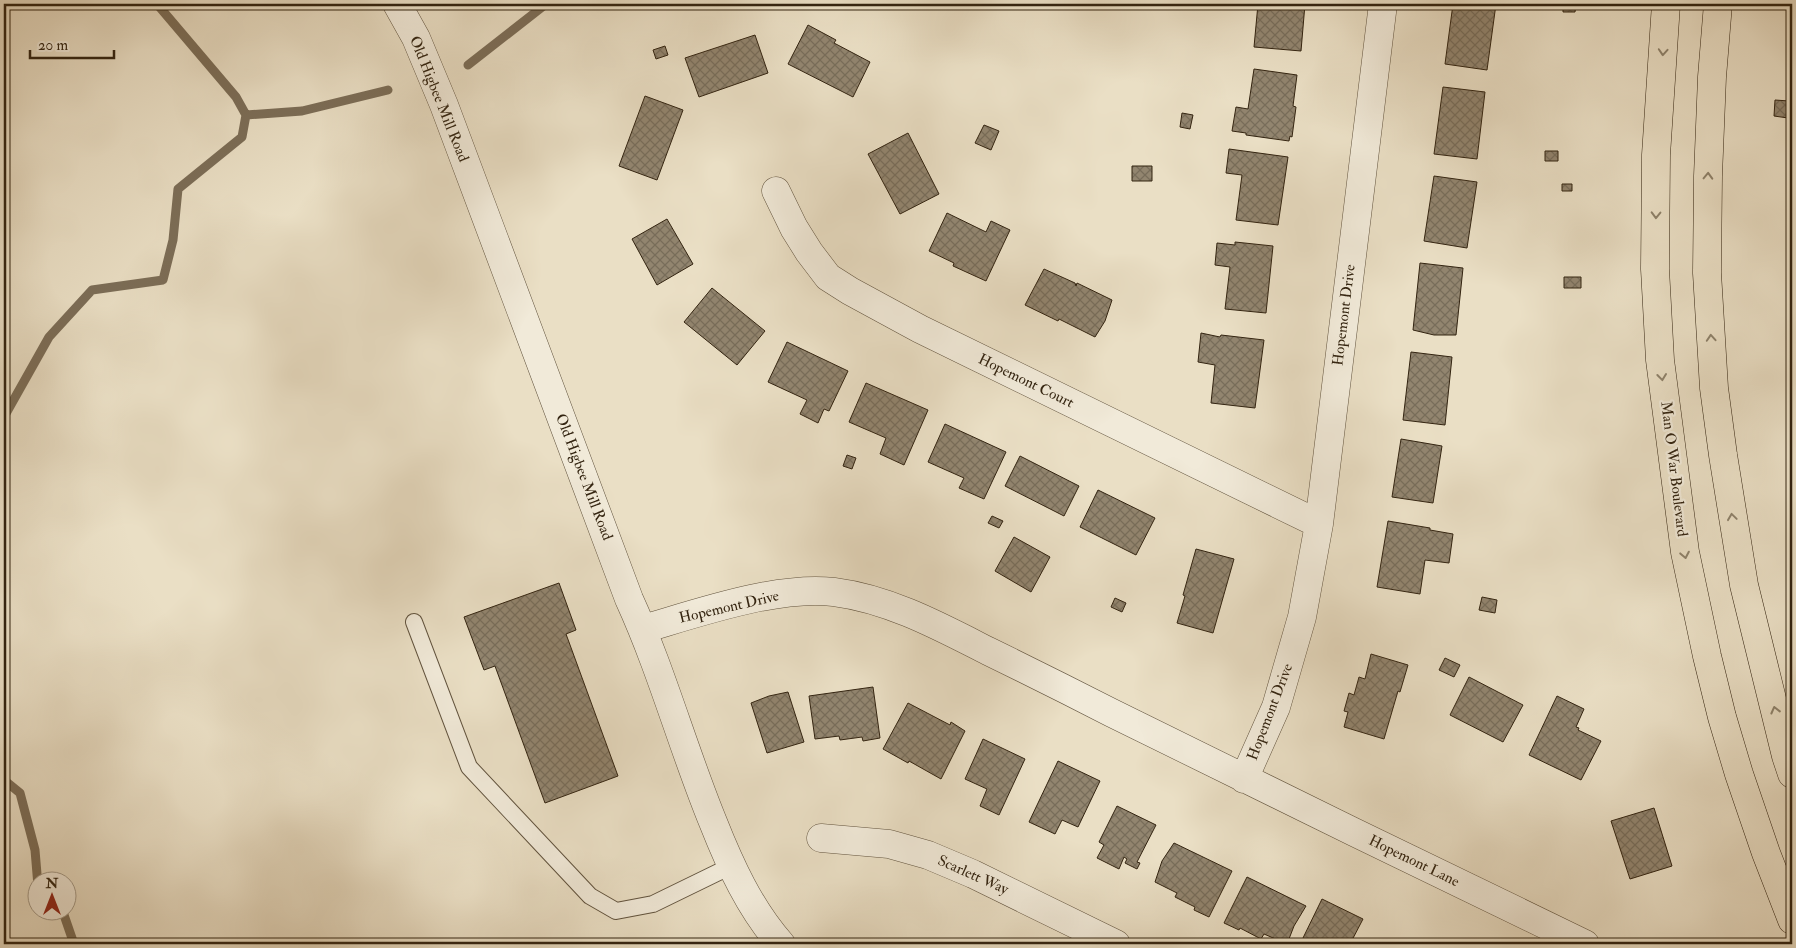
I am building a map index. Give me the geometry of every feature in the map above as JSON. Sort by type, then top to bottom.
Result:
[{"type":"main road","name":"Man O War Boulevard","points":[[1666,4],[1656,154],[1655,270],[1660,360],[1684,552],[1725,727],[1763,844],[1792,920]]},
{"type":"main road","points":[[1718,4],[1712,76],[1708,176],[1707,273],[1714,388],[1725,473],[1744,585],[1792,774]]},
{"type":"street","name":"Old Higbee Mill Road","points":[[397,4],[416,38],[444,105],[629,598],[643,629],[702,796],[731,866],[750,900],[781,944]]},
{"type":"street","name":"Hopemont Drive","points":[[643,629],[760,597],[795,592],[831,592],[863,597],[906,612],[965,639],[1244,778],[1276,707],[1293,655],[1302,618],[1318,524],[1383,4]]},
{"type":"street","name":"Hopemont Court","points":[[776,190],[794,228],[809,252],[828,277],[850,291],[928,333],[1318,524]]},
{"type":"street","name":"Hopemont Lane","points":[[1244,778],[1585,944]]},
{"type":"street","name":"Scarlett Way","points":[[821,838],[889,844],[928,855],[973,874],[1116,944]]},
{"type":"lane","points":[[414,622],[469,767],[590,896],[616,911],[654,904],[731,866]]},
{"type":"building","points":[[1258,4],[1305,4],[1301,51],[1254,47]]},
{"type":"building","points":[[1453,4],[1496,4],[1487,70],[1445,64]]},
{"type":"building","points":[[1563,4],[1576,4],[1575,12],[1563,12]]},
{"type":"building","points":[[808,25],[836,40],[834,43],[870,62],[853,97],[788,64]]},
{"type":"building","points":[[755,35],[768,73],[699,97],[685,58]]},
{"type":"building","points":[[665,46],[668,55],[656,59],[653,50]]},
{"type":"building","points":[[1254,69],[1297,75],[1293,106],[1296,107],[1292,137],[1290,136],[1289,141],[1246,135],[1246,133],[1232,131],[1236,107],[1248,109]]},
{"type":"building","points":[[1443,87],[1485,92],[1477,159],[1434,154]]},
{"type":"building","points":[[645,96],[683,110],[657,180],[619,166]]},
{"type":"building","points":[[1775,100],[1789,101],[1788,118],[1774,116]]},
{"type":"building","points":[[1182,113],[1193,115],[1190,129],[1180,127]]},
{"type":"building","points":[[984,125],[999,131],[991,150],[975,143]]},
{"type":"building","points":[[908,133],[939,194],[900,214],[868,154]]},
{"type":"building","points":[[1229,149],[1288,157],[1278,225],[1236,220],[1242,175],[1226,173]]},
{"type":"building","points":[[1545,151],[1558,151],[1558,161],[1545,161]]},
{"type":"building","points":[[1132,166],[1152,166],[1152,181],[1132,181]]},
{"type":"building","points":[[1434,176],[1477,182],[1467,248],[1424,241]]},
{"type":"building","points":[[1562,184],[1572,184],[1572,191],[1562,191]]},
{"type":"building","points":[[947,213],[986,232],[991,221],[1010,230],[986,281],[953,266],[954,263],[929,251]]},
{"type":"building","points":[[667,219],[693,264],[657,285],[632,239]]},
{"type":"building","points":[[1235,242],[1273,246],[1266,313],[1225,309],[1230,267],[1215,265],[1217,243],[1235,245]]},
{"type":"building","points":[[1420,263],[1463,268],[1456,335],[1434,335],[1413,330]]},
{"type":"building","points":[[1044,269],[1075,283],[1076,286],[1077,283],[1112,300],[1105,321],[1095,337],[1025,305]]},
{"type":"building","points":[[1564,277],[1581,277],[1581,288],[1564,288]]},
{"type":"building","points":[[712,288],[765,331],[737,365],[684,322]]},
{"type":"building","points":[[1201,333],[1220,337],[1221,335],[1264,340],[1255,408],[1211,403],[1215,365],[1198,362]]},
{"type":"building","points":[[787,342],[848,371],[829,411],[824,409],[818,423],[800,414],[807,400],[768,382]]},
{"type":"building","points":[[1411,352],[1452,357],[1445,425],[1403,420]]},
{"type":"building","points":[[866,383],[928,410],[904,465],[880,454],[886,438],[849,422]]},
{"type":"building","points":[[945,424],[1006,452],[984,499],[959,488],[964,478],[928,462]]},
{"type":"building","points":[[1401,439],[1442,446],[1433,503],[1392,497]]},
{"type":"building","points":[[847,455],[856,458],[852,469],[843,466]]},
{"type":"building","points":[[1020,456],[1079,486],[1064,516],[1005,486]]},
{"type":"building","points":[[1098,490],[1155,518],[1136,555],[1080,527]]},
{"type":"building","points":[[992,516],[1003,521],[999,528],[988,523]]},
{"type":"building","points":[[1388,521],[1453,534],[1449,563],[1425,560],[1420,594],[1377,587]]},
{"type":"building","points":[[1014,537],[1050,557],[1031,592],[995,571]]},
{"type":"building","points":[[1196,549],[1234,559],[1213,633],[1177,623]]},
{"type":"building","points":[[559,583],[576,630],[566,634],[618,776],[545,803],[495,666],[484,670],[464,617]]},
{"type":"building","points":[[1482,597],[1497,600],[1495,613],[1479,610]]},
{"type":"building","points":[[1115,598],[1126,603],[1122,612],[1111,607]]},
{"type":"building","points":[[1371,654],[1408,665],[1384,739],[1344,727],[1348,712],[1344,711],[1349,693],[1354,695],[1359,677],[1365,679]]},
{"type":"building","points":[[1445,658],[1460,665],[1454,677],[1439,670]]},
{"type":"building","points":[[1469,677],[1523,705],[1503,742],[1450,715]]},
{"type":"building","points":[[873,687],[880,738],[863,741],[862,737],[840,740],[839,736],[815,739],[809,696]]},
{"type":"building","points":[[788,692],[804,742],[767,753],[751,703],[769,696]]},
{"type":"building","points":[[1557,696],[1584,709],[1576,727],[1579,728],[1578,730],[1601,741],[1581,780],[1529,755]]},
{"type":"building","points":[[908,703],[950,725],[951,722],[965,731],[941,779],[883,749]]},
{"type":"building","points":[[983,739],[1025,759],[999,815],[980,806],[987,789],[965,779]]},
{"type":"building","points":[[1058,761],[1100,781],[1078,827],[1062,820],[1055,834],[1029,822]]},
{"type":"building","points":[[1117,806],[1156,825],[1137,862],[1140,863],[1137,869],[1125,863],[1127,859],[1124,857],[1119,869],[1097,858],[1104,845],[1099,842]]},
{"type":"building","points":[[1654,808],[1672,866],[1630,879],[1611,821]]},
{"type":"building","points":[[1174,843],[1232,871],[1209,917],[1194,910],[1195,907],[1175,897],[1177,893],[1155,882],[1162,861]]},
{"type":"building","points":[[1247,877],[1306,906],[1294,926],[1287,944],[1264,934],[1261,939],[1240,928],[1239,930],[1224,923]]},
{"type":"building","points":[[1322,899],[1363,919],[1350,944],[1310,944],[1302,940]]},
{"type":"waterway","points":[[4,417],[49,337],[92,290],[163,280],[173,240],[178,189],[242,137],[246,115],[236,97],[157,4]]},
{"type":"waterway","points":[[468,65],[546,4]]},
{"type":"waterway","points":[[246,115],[302,111],[388,90]]},
{"type":"waterway","points":[[4,780],[20,793],[35,850],[37,870]]},
{"type":"waterway","points":[[66,920],[74,944]]}]
